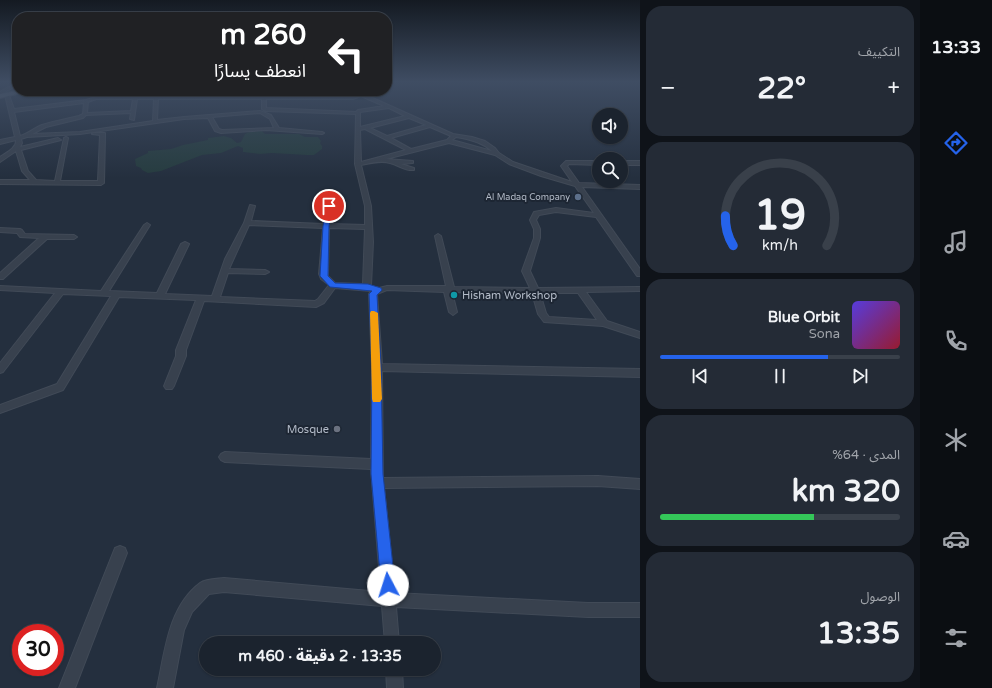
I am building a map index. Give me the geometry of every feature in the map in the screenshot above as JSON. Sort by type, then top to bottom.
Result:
[{"type":"street","points":[[12,113],[19,142],[18,148],[25,171],[34,182]]},
{"type":"street","points":[[27,136],[30,132],[40,128],[83,116],[114,113]]},
{"type":"street","points":[[132,119],[133,113]]},
{"type":"street","points":[[155,113],[155,123]]},
{"type":"street","points":[[0,142],[27,136],[80,133],[209,116],[246,113]]},
{"type":"street","points":[[264,113],[292,113]]},
{"type":"street","points":[[358,113],[358,164],[368,206],[377,367],[378,483],[392,636]]},
{"type":"street","points":[[403,113],[453,135],[466,136],[482,142],[492,147],[497,154]]},
{"type":"street","points":[[267,114],[274,120],[277,129]]},
{"type":"street","points":[[46,135],[84,125],[83,116]]},
{"type":"street","points":[[209,116],[220,132],[277,129],[322,133]]},
{"type":"street","points":[[358,129],[410,116]]},
{"type":"street","points":[[387,138],[431,125]]},
{"type":"street","points":[[365,127],[411,151]]},
{"type":"street","points":[[0,160],[18,148],[66,138],[103,134],[101,183],[0,182]]},
{"type":"street","points":[[358,164],[449,141],[454,137],[453,135]]},
{"type":"street","points":[[58,183],[66,138]]},
{"type":"street","points":[[449,141],[497,154],[511,163],[543,175],[577,185],[640,187]]},
{"type":"street","points":[[375,160],[392,162],[405,169],[411,166]]},
{"type":"street","points":[[592,162],[572,162],[564,164],[598,216],[640,274]]},
{"type":"street","points":[[628,163],[640,164]]},
{"type":"street","points":[[215,299],[225,270],[247,223],[252,206]]},
{"type":"street","points":[[329,206],[326,226],[323,274],[324,277],[333,285],[373,288],[449,288],[535,291],[640,289]]},
{"type":"street","points":[[598,216],[556,210],[536,213],[534,220],[537,229],[537,238],[526,271],[535,291],[542,314],[546,320],[604,323],[640,335]]},
{"type":"street","points":[[247,223],[369,226]]},
{"type":"street","points":[[103,294],[147,225]]},
{"type":"street","points":[[0,230],[20,231],[22,236],[74,237]]},
{"type":"street","points":[[438,236],[453,312]]},
{"type":"street","points":[[0,276],[45,237]]},
{"type":"street","points":[[159,297],[185,244]]},
{"type":"street","points":[[225,270],[265,272]]},
{"type":"street","points":[[0,288],[316,304],[322,301],[333,285]]},
{"type":"street","points":[[581,291],[604,323]]},
{"type":"street","points":[[0,370],[60,292]]},
{"type":"street","points":[[0,409],[60,387],[116,295]]},
{"type":"street","points":[[169,386],[201,299]]},
{"type":"street","points":[[377,367],[640,373]]},
{"type":"street","points":[[225,457],[377,464]]},
{"type":"street","points":[[378,483],[598,481],[640,484]]},
{"type":"street","points":[[67,688],[120,552]]},
{"type":"street","points":[[165,688],[177,629],[187,607],[205,588],[224,585],[389,600],[588,610],[640,610]]},
{"type":"street","points":[[394,676],[395,688]]},
{"type":"green space","points":[[262,131],[265,134],[299,134],[305,137],[318,137],[321,141],[320,143],[322,149],[314,155],[272,153],[260,154],[243,152],[243,148],[238,146],[221,153],[202,155],[161,171],[148,173],[136,166],[135,159],[148,153],[148,151],[171,149],[208,140],[208,138],[224,136],[231,138],[237,143],[241,142],[245,134],[249,132]]},
{"type":"slow traffic","points":[[374,313],[377,399]]},
{"type":"place","name":"Al Madaq Company","points":[[578,197]]},
{"type":"place","name":"Hisham Workshop","points":[[454,295]]},
{"type":"place","name":"Mosque","points":[[337,429]]},
{"type":"route","points":[[329,206],[326,226],[324,276],[333,285],[368,287],[378,290],[373,294],[377,367],[377,474],[388,585]]}]
